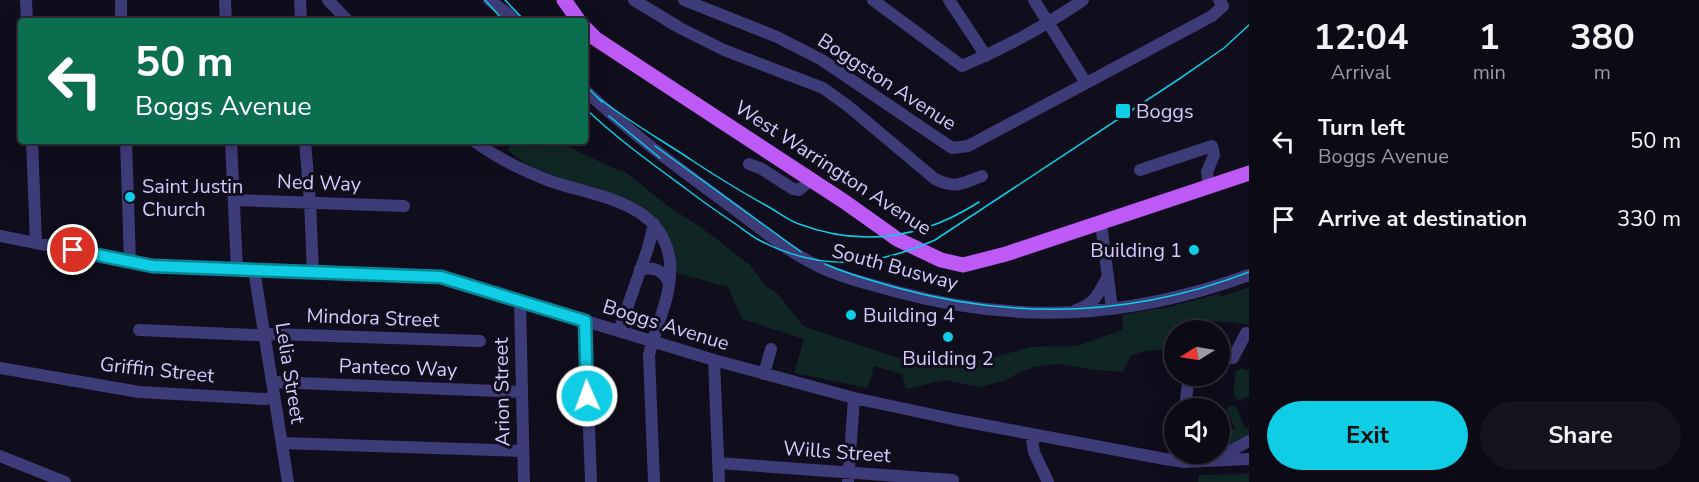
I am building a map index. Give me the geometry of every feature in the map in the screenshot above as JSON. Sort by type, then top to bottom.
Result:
[{"type":"main road","points":[[564,0],[577,18]]},
{"type":"main road","name":"West Warrington Avenue","points":[[588,31],[596,39],[897,239],[941,260],[963,265],[1006,254],[1249,173]]},
{"type":"street","points":[[26,0],[27,18]]},
{"type":"street","points":[[121,0],[122,18]]},
{"type":"street","points":[[225,0],[226,18]]},
{"type":"street","points":[[300,0],[301,18]]},
{"type":"street","points":[[328,0],[345,18]]},
{"type":"street","points":[[489,0],[514,18]]},
{"type":"street","points":[[634,0],[680,28],[723,50],[823,88],[935,179],[948,185],[958,185],[982,176]]},
{"type":"street","name":"Boggston Avenue","points":[[684,0],[777,37],[822,60],[952,148],[968,146],[1212,16],[1221,3]]},
{"type":"street","points":[[873,0],[962,66],[1048,23],[1083,0]]},
{"type":"street","points":[[949,0],[986,56]]},
{"type":"street","points":[[1034,0],[1086,83]]},
{"type":"street","name":"South Busway","points":[[588,93],[645,143],[781,243],[814,264],[845,278],[944,303],[1006,311],[1066,313],[1161,301],[1212,288],[1249,274]]},
{"type":"street","points":[[32,144],[36,243]]},
{"type":"street","points":[[126,144],[130,262]]},
{"type":"street","points":[[231,144],[237,270]]},
{"type":"street","points":[[305,144],[313,272]]},
{"type":"street","points":[[478,144],[531,173],[635,209],[654,224],[664,243],[670,262],[669,283],[649,355],[654,482]]},
{"type":"street","points":[[1140,170],[1212,146],[1214,155],[1207,172],[1209,187]]},
{"type":"street","points":[[749,164],[762,169],[793,189],[799,190],[811,180]]},
{"type":"street","name":"Ned Way","points":[[234,200],[404,206]]},
{"type":"street","points":[[1101,223],[1112,309]]},
{"type":"street","points":[[619,331],[654,224]]},
{"type":"street","name":"Boggs Avenue","points":[[0,236],[152,266],[441,277],[714,360],[854,398],[957,420],[1164,458]]},
{"type":"street","points":[[640,268],[656,269],[665,275],[669,283]]},
{"type":"street","name":"Lelia Street","points":[[254,270],[288,482]]},
{"type":"street","points":[[1066,313],[1091,303],[1108,275]]},
{"type":"street","name":"Arion Street","points":[[520,301],[524,482]]},
{"type":"street","points":[[585,321],[591,482]]},
{"type":"street","name":"Mindora Street","points":[[139,330],[480,341]]},
{"type":"street","points":[[1230,358],[1233,358],[1246,333],[1249,334]]},
{"type":"street","points":[[764,374],[771,349]]},
{"type":"street","points":[[714,360],[719,482]]},
{"type":"street","name":"Griffin Street","points":[[0,368],[139,392],[265,399],[274,397]]},
{"type":"street","name":"Panteco Way","points":[[272,382],[522,392]]},
{"type":"street","points":[[849,477],[854,398]]},
{"type":"street","points":[[1031,434],[1034,452],[1048,482]]},
{"type":"street","points":[[1230,452],[1249,441]]},
{"type":"street","points":[[282,443],[523,451]]},
{"type":"street","points":[[0,456],[64,482]]},
{"type":"street","name":"Boggs Avenue","points":[[1230,460],[1249,459]]},
{"type":"street","name":"Wills Street","points":[[718,463],[849,477],[953,480]]},
{"type":"green space","points":[[513,144],[538,147],[563,144],[615,169],[624,171],[750,265],[766,286],[778,294],[803,326],[898,358],[948,356],[970,362],[1030,347],[1077,346],[1123,330],[1122,315],[1173,306],[1219,294],[1221,297],[1249,287],[1249,325],[1230,322],[1230,320],[1164,320],[1164,349],[1131,355],[1123,372],[1057,364],[1034,367],[1004,381],[980,387],[945,380],[906,389],[902,374],[874,366],[868,388],[794,373],[804,339],[742,319],[728,287],[677,273],[659,222],[532,168],[507,150]]},
{"type":"green space","points":[[1242,368],[1249,371],[1249,396],[1239,400],[1233,393],[1236,371]]},
{"type":"green space","points":[[1236,406],[1245,429],[1249,427],[1249,437],[1230,446],[1230,430],[1235,428],[1230,417],[1230,407]]},
{"type":"green space","points":[[1249,474],[1249,482],[1198,482],[1199,475]]},
{"type":"tram line","points":[[485,0],[501,18]]},
{"type":"tram line","points":[[505,0],[522,18]]},
{"type":"tram line","points":[[588,111],[647,160],[759,240],[782,250],[825,261],[869,260],[890,256],[935,240],[1179,79],[1224,48],[1249,25]]},
{"type":"tram line","points":[[588,88],[602,102]]},
{"type":"tram line","points":[[597,97],[739,190],[799,224],[823,231],[846,236],[892,236],[936,224],[979,202]]},
{"type":"tram line","points":[[609,116],[660,158]]},
{"type":"tram line","points":[[655,146],[801,252]]},
{"type":"tram line","points":[[825,264],[867,279],[939,298],[1028,309],[1073,309],[1161,298],[1205,287],[1249,272]]},
{"type":"place","name":"Boggs","points":[[1123,111]]},
{"type":"place","name":"Saint Justin Church","points":[[130,197]]},
{"type":"place","name":"Building 1","points":[[1194,250]]},
{"type":"place","name":"Building 4","points":[[851,315]]},
{"type":"place","name":"Building 2","points":[[948,337]]},
{"type":"route","points":[[73,250],[152,266],[441,277],[585,321],[587,396]]}]
